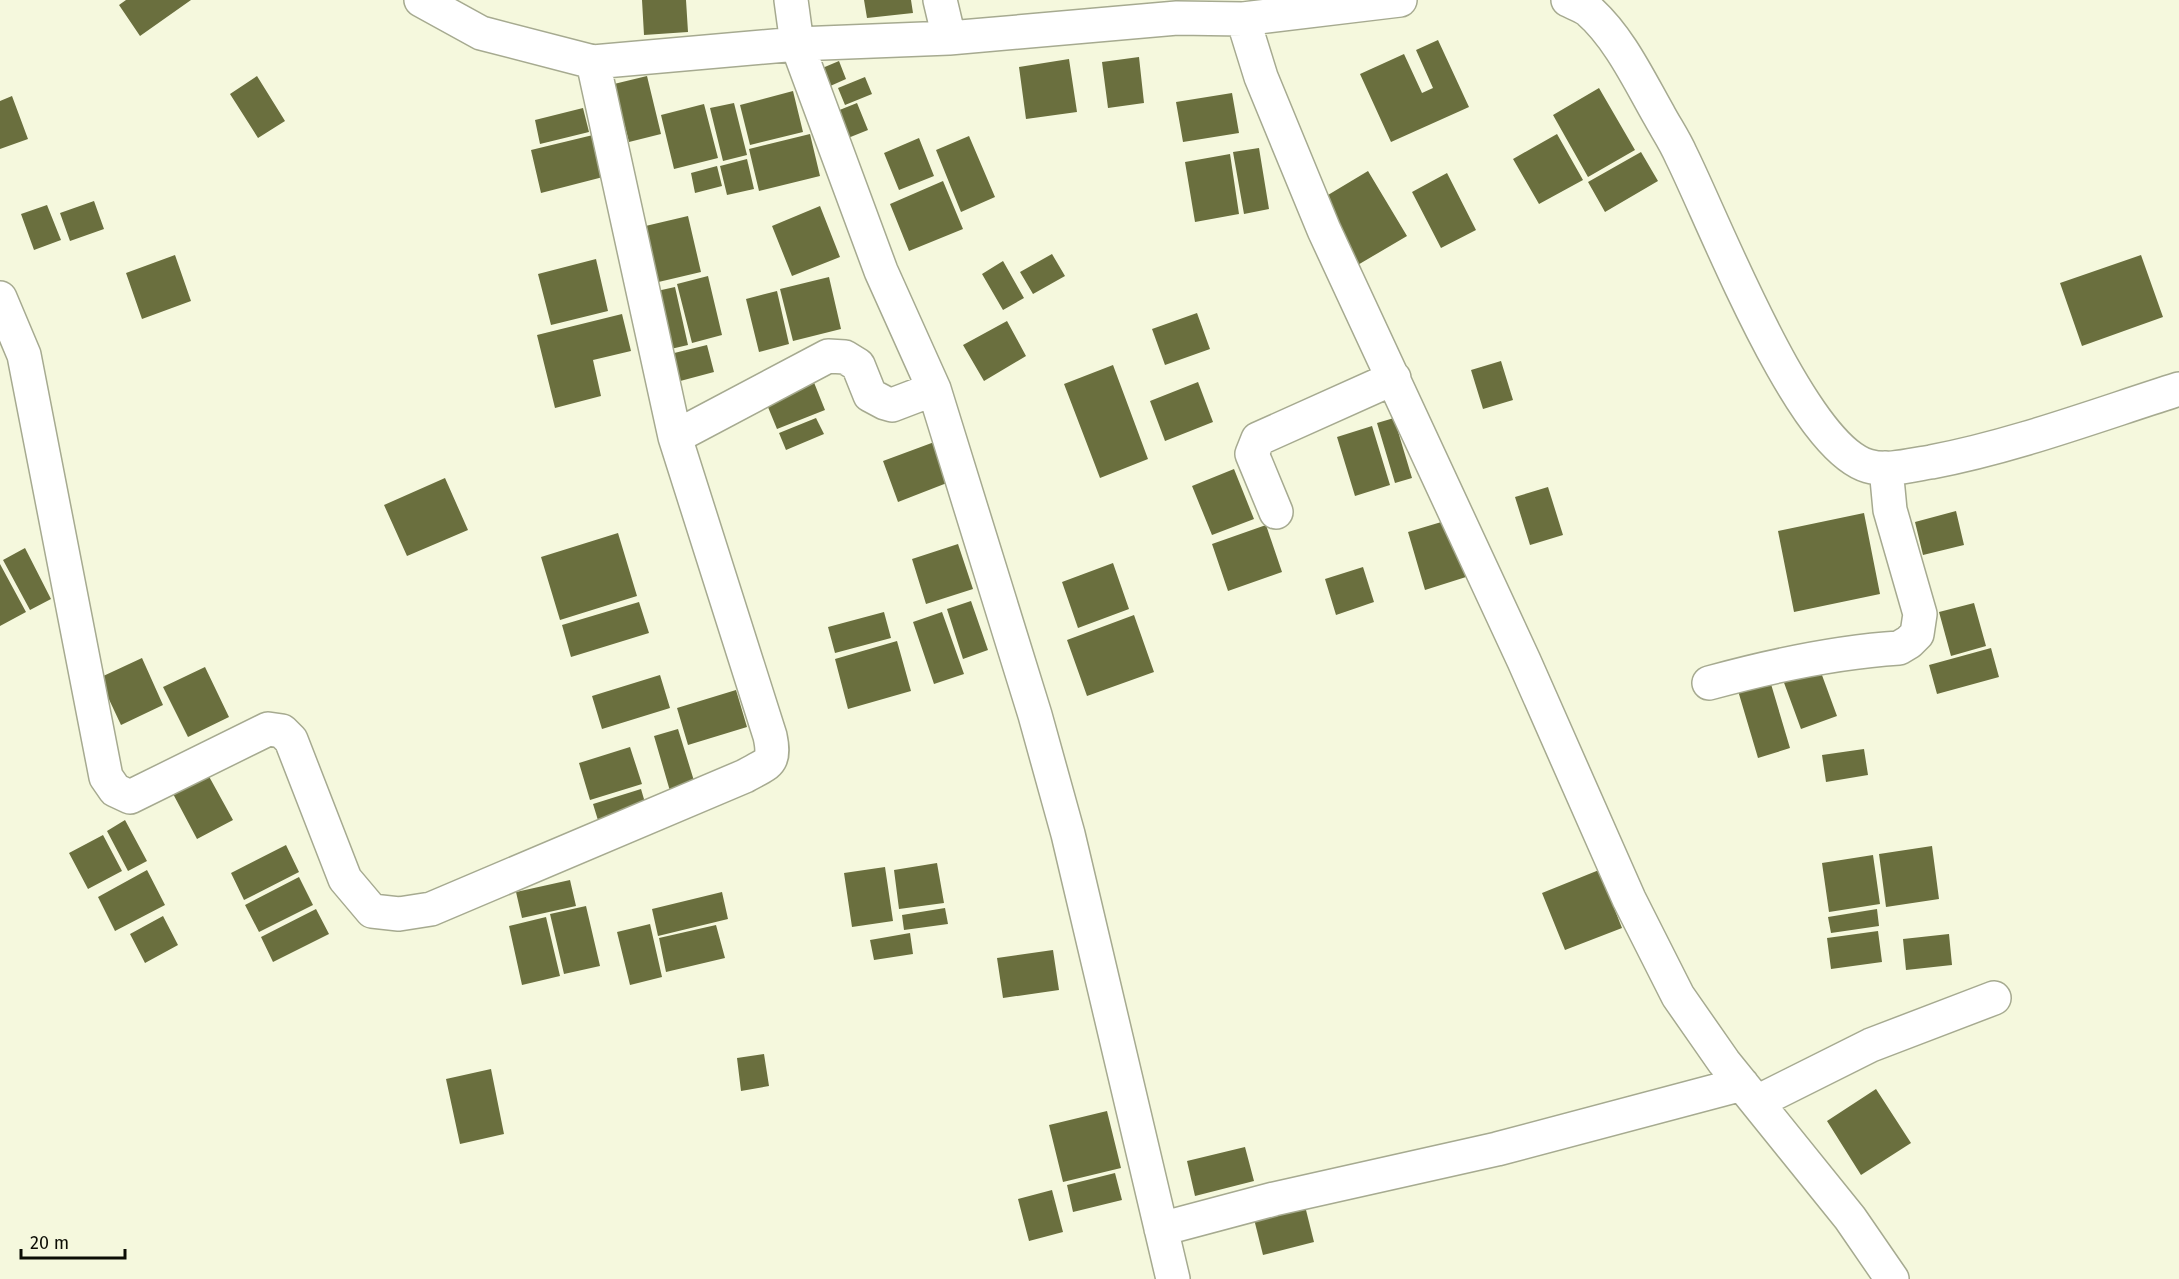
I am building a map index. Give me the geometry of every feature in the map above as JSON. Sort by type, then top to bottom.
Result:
[{"type":"street","points":[[421,0],[481,33],[593,62],[797,44],[949,38],[1177,18],[1243,19],[1281,7],[1400,0]]},
{"type":"street","points":[[791,0],[797,44],[881,271],[934,389],[1035,715],[1068,834],[1173,1279]]},
{"type":"street","points":[[940,0],[949,38]]},
{"type":"street","points":[[1568,0],[1587,9],[1606,30],[1630,65],[1680,153],[1753,309],[1791,383],[1817,423],[1837,446],[1852,458],[1868,466],[1886,468],[1971,454],[2179,389]]},
{"type":"street","points":[[1243,19],[1260,77],[1302,180],[1524,662],[1629,899],[1678,996],[1724,1062],[1850,1218],[1892,1279]]},
{"type":"street","points":[[0,298],[27,365],[106,777],[115,790],[130,798],[268,729],[282,731],[291,740],[345,879],[372,911],[399,914],[431,909],[745,776],[770,760],[773,752],[770,736],[675,437],[593,62]]},
{"type":"street","points":[[675,437],[828,356],[845,357],[858,365],[870,395],[885,403],[892,405],[934,389]]},
{"type":"street","points":[[1276,512],[1252,454],[1258,439],[1394,378]]},
{"type":"street","points":[[1709,683],[1812,659],[1899,648],[1917,634],[1920,614],[1890,510],[1886,468]]},
{"type":"street","points":[[1161,1229],[1214,1217],[1274,1199],[1749,1093],[1994,998]]},
{"type":"building","points":[[126,0],[191,0],[140,36],[119,5]]},
{"type":"building","points":[[642,0],[686,0],[688,32],[644,35]]},
{"type":"building","points":[[864,0],[911,0],[913,13],[867,18]]},
{"type":"building","points":[[1438,40],[1469,107],[1391,142],[1360,74],[1404,54],[1422,93],[1433,88],[1416,50]]},
{"type":"building","points":[[1139,57],[1144,103],[1108,108],[1102,62]]},
{"type":"building","points":[[1069,59],[1077,112],[1026,119],[1019,67]]},
{"type":"building","points":[[839,61],[846,79],[828,87],[820,69]]},
{"type":"building","points":[[257,76],[285,121],[258,138],[230,94]]},
{"type":"building","points":[[647,76],[661,134],[629,142],[614,84]]},
{"type":"building","points":[[865,77],[872,94],[845,105],[838,88]]},
{"type":"building","points":[[1599,88],[1635,150],[1588,177],[1553,115]]},
{"type":"building","points":[[793,91],[803,132],[750,145],[740,105]]},
{"type":"building","points":[[1232,93],[1239,133],[1183,142],[1176,102]]},
{"type":"building","points":[[12,96],[28,139],[0,149],[0,101]]},
{"type":"building","points":[[734,103],[747,155],[723,161],[710,108]]},
{"type":"building","points":[[857,103],[868,130],[843,140],[832,113]]},
{"type":"building","points":[[704,104],[718,158],[674,169],[661,115]]},
{"type":"building","points":[[583,108],[589,132],[540,144],[535,120]]},
{"type":"building","points":[[810,134],[820,176],[759,191],[749,149]]},
{"type":"building","points":[[1557,134],[1583,180],[1539,204],[1513,159]]},
{"type":"building","points":[[593,135],[603,177],[541,193],[531,150]]},
{"type":"building","points":[[969,136],[995,197],[961,212],[936,150]]},
{"type":"building","points":[[919,138],[934,176],[899,190],[884,153]]},
{"type":"building","points":[[1259,148],[1269,209],[1244,214],[1233,152]]},
{"type":"building","points":[[1641,152],[1658,181],[1605,212],[1588,182]]},
{"type":"building","points":[[1230,154],[1239,214],[1195,222],[1185,162]]},
{"type":"building","points":[[747,159],[754,189],[727,195],[720,166]]},
{"type":"building","points":[[717,166],[722,186],[695,193],[691,173]]},
{"type":"building","points":[[1368,171],[1407,236],[1356,266],[1318,201]]},
{"type":"building","points":[[1447,173],[1476,230],[1441,248],[1412,192]]},
{"type":"building","points":[[943,181],[963,229],[909,251],[890,204]]},
{"type":"building","points":[[94,201],[104,229],[70,241],[60,213]]},
{"type":"building","points":[[47,205],[61,240],[34,250],[21,214]]},
{"type":"building","points":[[820,206],[840,257],[792,276],[772,226]]},
{"type":"building","points":[[688,216],[701,272],[650,284],[637,228]]},
{"type":"building","points":[[1052,254],[1065,276],[1033,294],[1020,272]]},
{"type":"building","points":[[175,255],[191,301],[142,319],[126,273]]},
{"type":"building","points":[[2141,255],[2163,317],[2082,346],[2060,283]]},
{"type":"building","points":[[596,259],[608,311],[551,325],[538,274]]},
{"type":"building","points":[[1003,261],[1024,298],[1003,310],[982,274]]},
{"type":"building","points":[[708,276],[722,335],[692,343],[677,284]]},
{"type":"building","points":[[829,277],[841,329],[793,341],[780,289]]},
{"type":"building","points":[[675,287],[688,345],[662,351],[648,293]]},
{"type":"building","points":[[777,291],[789,344],[759,352],[746,299]]},
{"type":"building","points":[[1197,313],[1210,349],[1165,365],[1152,329]]},
{"type":"building","points":[[622,314],[631,351],[593,360],[601,396],[555,408],[537,335]]},
{"type":"building","points":[[1007,321],[1026,356],[984,381],[963,345]]},
{"type":"building","points":[[707,345],[714,372],[669,384],[662,356]]},
{"type":"building","points":[[1501,361],[1513,400],[1483,409],[1471,370]]},
{"type":"building","points":[[1113,365],[1148,459],[1100,478],[1064,384]]},
{"type":"building","points":[[811,375],[825,410],[777,429],[763,395]]},
{"type":"building","points":[[1198,382],[1213,422],[1165,441],[1150,401]]},
{"type":"building","points":[[816,418],[824,434],[786,450],[779,433]]},
{"type":"building","points":[[1394,418],[1412,478],[1395,483],[1377,423]]},
{"type":"building","points":[[1372,426],[1390,485],[1355,496],[1337,437]]},
{"type":"building","points":[[937,441],[952,481],[898,502],[883,461]]},
{"type":"building","points":[[1234,469],[1254,519],[1212,535],[1192,486]]},
{"type":"building","points":[[445,478],[468,530],[407,556],[384,505]]},
{"type":"building","points":[[1548,487],[1563,535],[1530,545],[1515,497]]},
{"type":"building","points":[[1956,511],[1964,545],[1923,555],[1915,522]]},
{"type":"building","points":[[1864,513],[1880,594],[1794,612],[1778,531]]},
{"type":"building","points":[[1448,520],[1466,577],[1425,590],[1408,532]]},
{"type":"building","points":[[1266,525],[1282,572],[1228,591],[1212,544]]},
{"type":"building","points":[[618,533],[637,596],[560,620],[541,557]]},
{"type":"building","points":[[958,544],[973,589],[926,604],[912,559]]},
{"type":"building","points":[[25,548],[51,599],[30,610],[3,560]]},
{"type":"building","points":[[1113,563],[1129,609],[1078,628],[1062,582]]},
{"type":"building","points":[[0,564],[26,612],[0,626]]},
{"type":"building","points":[[1363,567],[1374,602],[1336,615],[1325,579]]},
{"type":"building","points":[[971,601],[988,650],[963,659],[947,609]]},
{"type":"building","points":[[639,602],[649,633],[571,657],[562,625]]},
{"type":"building","points":[[1974,603],[1986,646],[1951,656],[1939,612]]},
{"type":"building","points":[[884,612],[891,638],[835,653],[828,627]]},
{"type":"building","points":[[942,612],[964,674],[934,684],[913,622]]},
{"type":"building","points":[[1134,615],[1154,672],[1087,696],[1067,640]]},
{"type":"building","points":[[897,641],[911,691],[848,709],[835,659]]},
{"type":"building","points":[[1991,648],[1999,677],[1937,694],[1929,665]]},
{"type":"building","points":[[142,658],[163,705],[121,725],[99,678]]},
{"type":"building","points":[[205,667],[229,717],[188,737],[163,687]]},
{"type":"building","points":[[1819,667],[1837,716],[1801,729],[1783,680]]},
{"type":"building","points":[[1768,674],[1790,748],[1758,758],[1736,684]]},
{"type":"building","points":[[660,675],[670,708],[602,729],[592,696]]},
{"type":"building","points":[[736,690],[747,727],[688,745],[677,708]]},
{"type":"building","points":[[678,729],[695,784],[670,791],[654,736]]},
{"type":"building","points":[[630,747],[642,784],[590,800],[579,763]]},
{"type":"building","points":[[1864,749],[1868,775],[1826,782],[1822,755]]},
{"type":"building","points":[[206,771],[233,820],[197,839],[171,790]]},
{"type":"building","points":[[641,789],[649,816],[601,830],[593,804]]},
{"type":"building","points":[[125,820],[147,861],[128,871],[107,831]]},
{"type":"building","points":[[103,835],[122,871],[88,889],[69,853]]},
{"type":"building","points":[[286,845],[299,872],[244,900],[231,873]]},
{"type":"building","points":[[1932,846],[1939,899],[1886,907],[1879,854]]},
{"type":"building","points":[[1873,855],[1880,904],[1829,912],[1822,863]]},
{"type":"building","points":[[937,863],[944,903],[899,909],[894,870]]},
{"type":"building","points":[[885,867],[893,921],[852,927],[844,873]]},
{"type":"building","points":[[147,870],[165,905],[115,931],[98,897]]},
{"type":"building","points":[[1599,870],[1622,928],[1565,950],[1542,893]]},
{"type":"building","points":[[299,877],[313,905],[259,932],[245,905]]},
{"type":"building","points":[[570,880],[576,906],[522,918],[516,892]]},
{"type":"building","points":[[722,892],[728,919],[658,936],[652,909]]},
{"type":"building","points":[[586,906],[600,966],[564,974],[550,914]]},
{"type":"building","points":[[945,908],[948,924],[904,930],[902,915]]},
{"type":"building","points":[[316,909],[329,934],[273,962],[261,937]]},
{"type":"building","points":[[1877,909],[1879,926],[1831,933],[1828,917]]},
{"type":"building","points":[[163,916],[178,945],[145,963],[130,934]]},
{"type":"building","points":[[546,917],[560,976],[522,985],[509,926]]},
{"type":"building","points":[[650,924],[662,977],[630,985],[617,932]]},
{"type":"building","points":[[716,925],[725,958],[666,972],[659,938]]},
{"type":"building","points":[[1878,931],[1882,962],[1831,969],[1827,938]]},
{"type":"building","points":[[910,933],[913,954],[874,960],[870,940]]},
{"type":"building","points":[[1949,934],[1952,965],[1906,970],[1903,939]]},
{"type":"building","points":[[1053,950],[1059,990],[1003,998],[997,958]]},
{"type":"building","points":[[764,1054],[769,1086],[741,1091],[737,1058]]},
{"type":"building","points":[[491,1069],[504,1134],[460,1144],[446,1079]]},
{"type":"building","points":[[1876,1089],[1911,1143],[1861,1175],[1827,1121]]},
{"type":"building","points":[[1107,1111],[1121,1168],[1063,1182],[1049,1125]]},
{"type":"building","points":[[1245,1147],[1254,1181],[1195,1196],[1187,1161]]},
{"type":"building","points":[[1115,1173],[1122,1200],[1073,1212],[1067,1185]]},
{"type":"building","points":[[1052,1190],[1063,1232],[1029,1241],[1018,1199]]},
{"type":"building","points":[[1304,1202],[1314,1242],[1263,1255],[1253,1215]]}]
